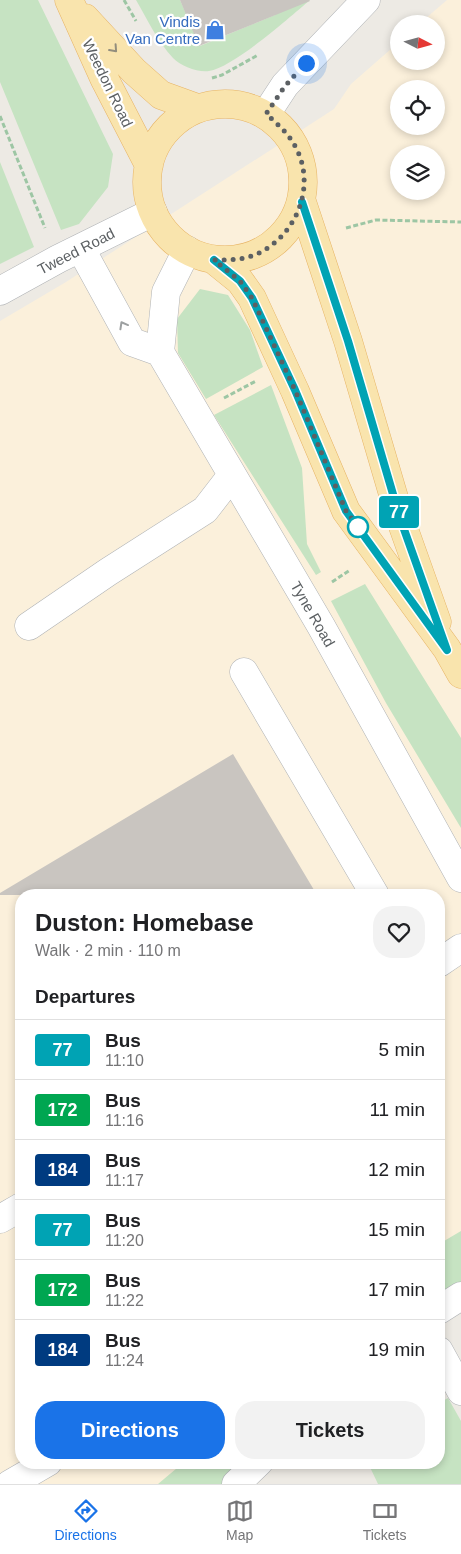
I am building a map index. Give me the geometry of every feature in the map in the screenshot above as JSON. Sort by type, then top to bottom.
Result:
[{"type":"main road","name":"Weedon Road","points":[[69,0],[134,71],[162,94],[197,108]]},
{"type":"main road","name":"Weedon Road","points":[[69,0],[104,78],[148,165]]},
{"type":"main road","points":[[220,103],[236,104],[244,105],[266,114],[285,131],[298,152],[304,177],[302,202],[293,223],[278,241],[258,254],[237,260],[214,260],[200,257],[172,240],[161,227],[153,212],[148,189],[148,165],[158,141],[175,121],[197,108],[220,103]]},
{"type":"main road","points":[[302,202],[348,341],[400,518],[447,650]]},
{"type":"main road","points":[[214,260],[240,281],[252,298],[295,390],[346,511],[447,650],[461,674]]},
{"type":"street","points":[[266,114],[285,86],[366,0]]},
{"type":"street","name":"Tweed Road","points":[[0,291],[153,212]]},
{"type":"street","points":[[69,254],[132,342],[160,352],[166,292],[186,250]]},
{"type":"street","name":"Tyne Road","points":[[160,352],[321,626],[461,878]]},
{"type":"street","points":[[29,626],[108,572],[205,510],[232,475]]},
{"type":"street","points":[[244,672],[371,889]]},
{"type":"street","points":[[445,959],[461,948]]},
{"type":"street","points":[[0,1219],[15,1210]]},
{"type":"street","points":[[445,1306],[461,1296]]},
{"type":"street","points":[[445,1362],[461,1391]]},
{"type":"street","points":[[10,1484],[36,1469]]},
{"type":"street","points":[[236,1484],[252,1469]]},
{"type":"path","points":[[124,0],[137,22]]},
{"type":"path","points":[[203,80],[222,76],[258,55]]},
{"type":"path","points":[[0,116],[69,254]]},
{"type":"path","points":[[345,228],[376,220],[461,222]]},
{"type":"path","points":[[216,402],[260,379]]},
{"type":"path","points":[[329,584],[350,570]]},
{"type":"shaded area","points":[[447,0],[461,0],[461,1298],[445,1308],[445,889],[15,889],[15,1469],[267,1469],[253,1484],[0,1484],[0,321],[66,282],[334,109],[351,84],[390,50],[390,70],[445,70],[445,15],[430,15]]},
{"type":"green space","points":[[0,0],[38,0],[113,154],[108,187],[79,224],[61,230],[0,82]]},
{"type":"green space","points":[[136,0],[180,0],[200,46],[275,15],[285,0],[310,0],[276,29],[233,61],[205,71],[185,66],[173,58],[158,38]]},
{"type":"green space","points":[[0,162],[34,247],[0,264]]},
{"type":"green space","points":[[200,289],[228,295],[250,330],[263,367],[206,399],[178,353],[177,319]]},
{"type":"green space","points":[[271,385],[302,468],[307,544],[321,572],[316,575],[214,415]]},
{"type":"green space","points":[[365,584],[461,738],[461,828],[386,703],[331,601]]},
{"type":"green space","points":[[461,1231],[461,1283],[445,1294],[445,1240]]},
{"type":"green space","points":[[448,1398],[461,1421],[461,1484],[378,1484],[371,1469],[445,1469],[445,1400]]},
{"type":"green space","points":[[176,1469],[238,1469],[222,1484],[158,1484]]},
{"type":"building","name":"Vindis Van Centre","points":[[180,0],[309,0],[310,1],[199,46]]},
{"type":"building","points":[[233,754],[313,889],[15,889],[15,895],[0,895],[0,893]]},
{"type":"bus line","name":"77","points":[[214,260],[240,281],[252,298],[295,390],[346,511],[447,650],[400,518],[348,341],[302,202]]},
{"type":"place","name":"Vindis Van Centre","points":[[215,30]]},
{"type":"route","points":[[306,63],[285,86],[266,114],[285,131],[298,152],[304,177],[302,202],[293,223],[278,241],[258,254],[237,260],[214,260],[240,281],[252,298],[295,390],[346,511],[358,527]]}]
